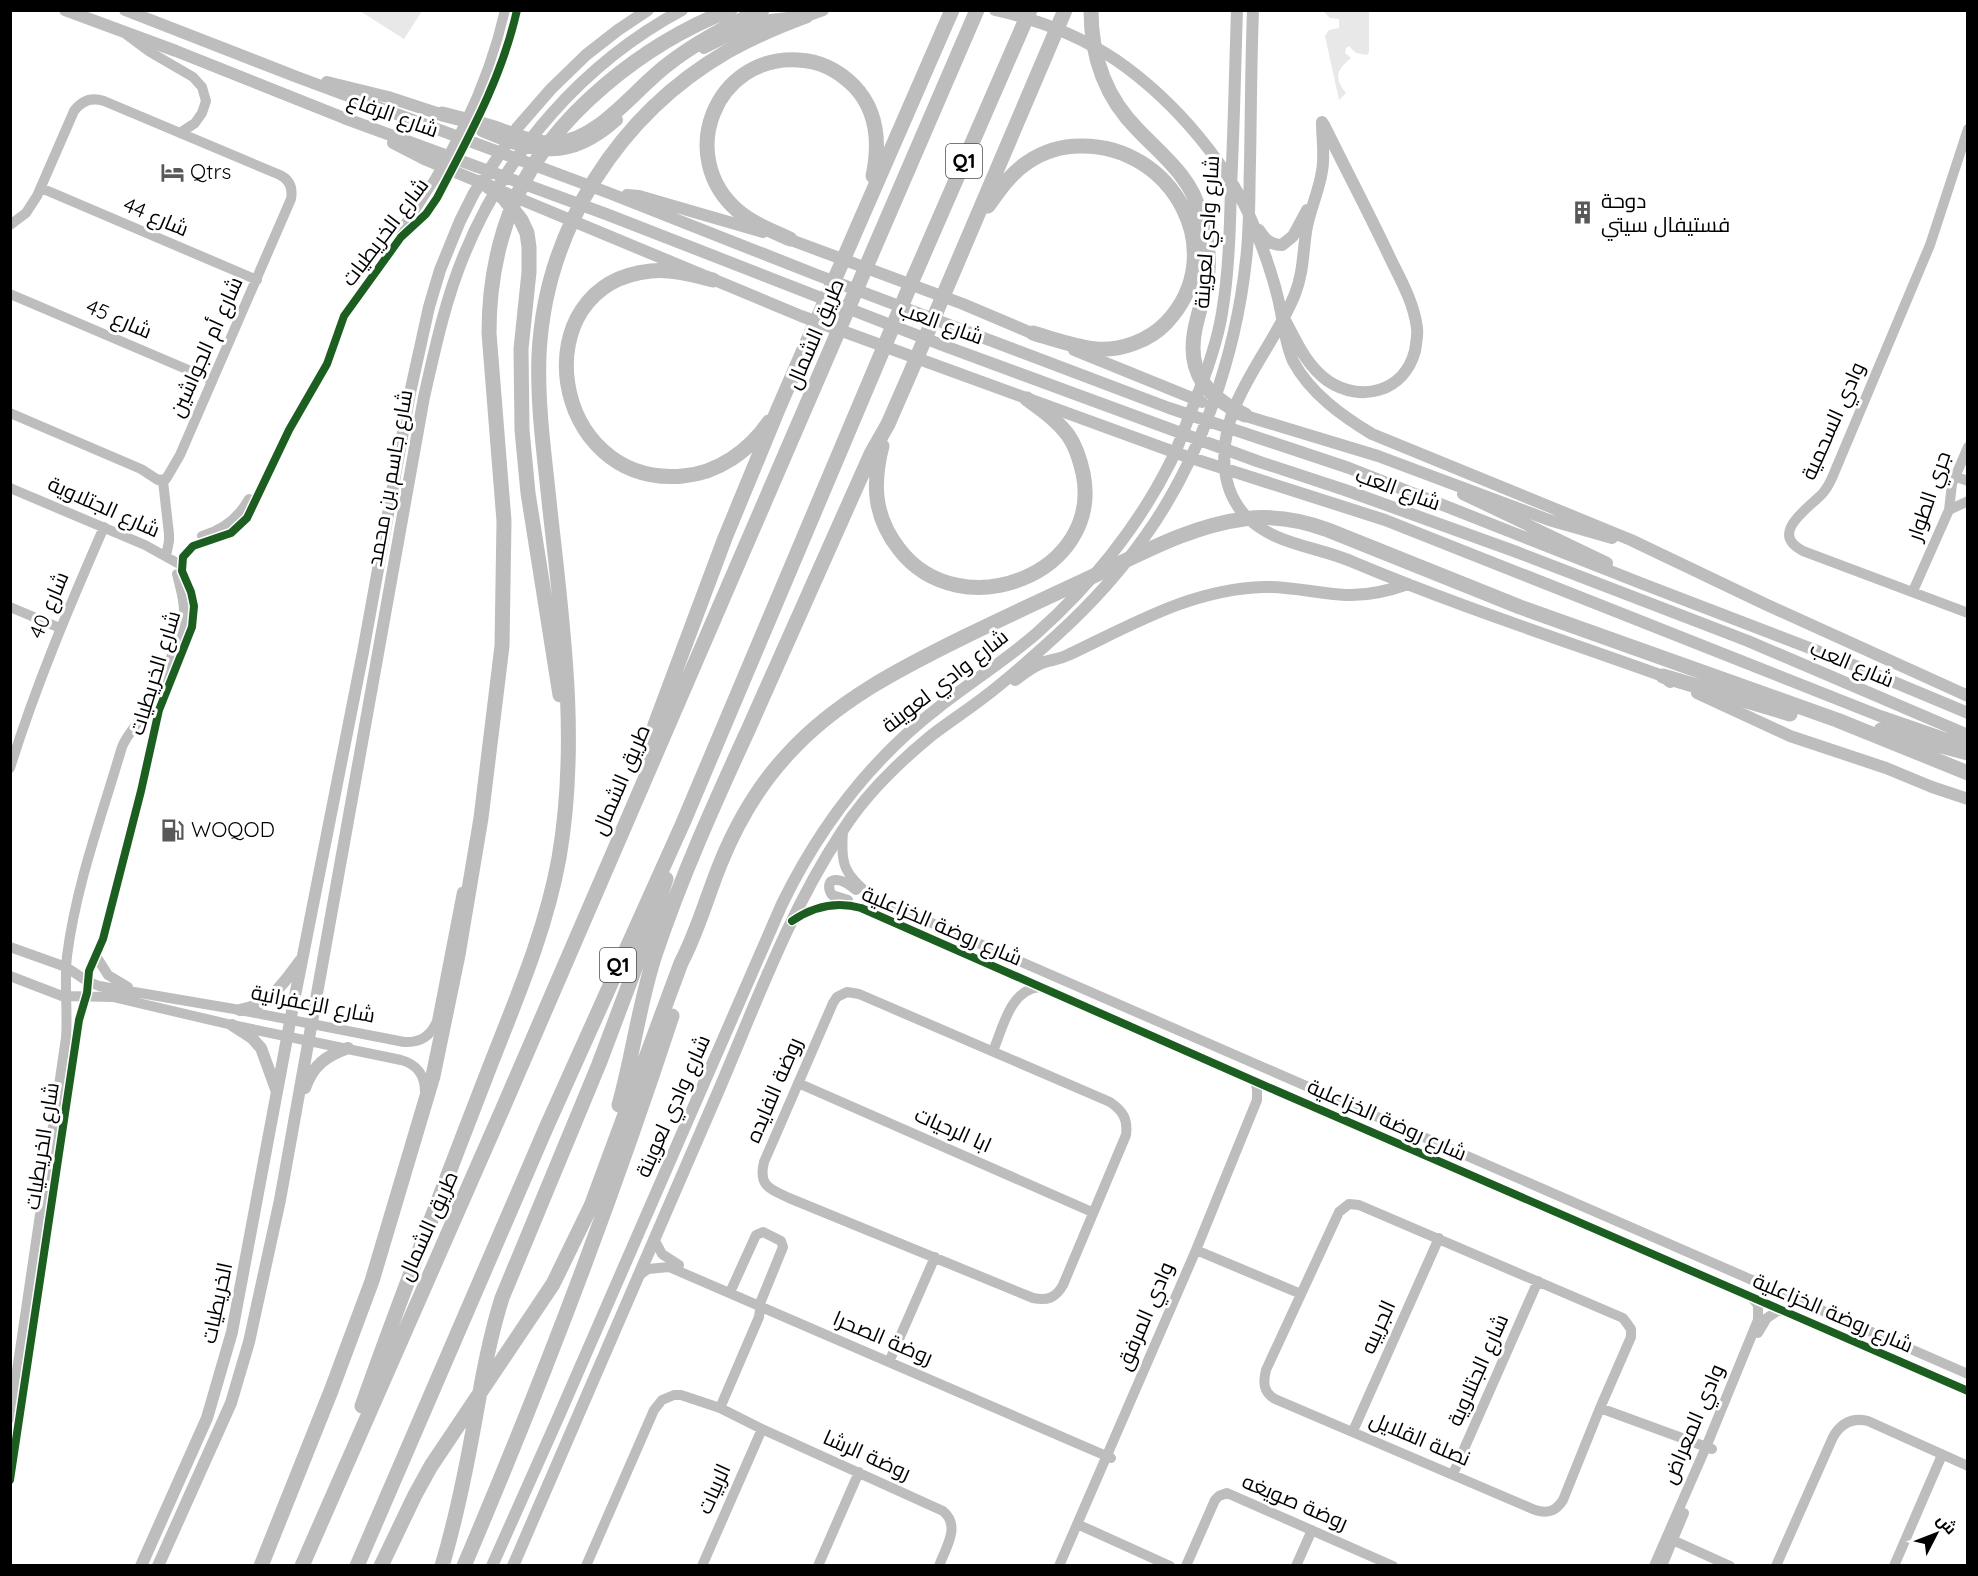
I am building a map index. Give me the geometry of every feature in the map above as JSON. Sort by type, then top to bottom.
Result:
[{"type":"highway","points":[[261,1566],[335,1381],[372,1281],[424,1105],[446,1017],[458,955],[487,771],[502,646],[504,521],[490,354],[489,308],[497,254],[503,234],[515,201],[538,159],[585,104],[628,67],[647,54],[683,32],[730,10]]},
{"type":"highway","points":[[442,114],[535,142],[565,142],[584,136],[705,39],[762,10]]},
{"type":"highway","points":[[637,797],[659,715],[725,538],[779,407],[952,10]]},
{"type":"highway","name":"طريق الشمال","points":[[302,1566],[508,1097],[977,10]]},
{"type":"highway","name":"Q1","points":[[357,1566],[546,1128],[674,843],[912,281],[1030,10]]},
{"type":"highway","points":[[591,1206],[627,1075],[641,1003],[675,900],[712,811],[851,498],[888,424],[1065,10]]},
{"type":"highway","points":[[1091,10],[1094,51],[1115,101],[1139,131],[1176,168],[1190,187],[1199,207],[1205,231],[1208,259],[1205,290],[1195,330],[1194,358],[1199,375],[1206,387],[1224,404],[1245,415]]},
{"type":"highway","points":[[320,1522],[399,1300],[541,933],[556,875],[565,820],[567,788],[567,663],[544,448],[539,355],[547,292],[555,265],[566,234],[584,196],[600,171],[641,118],[665,96],[710,63],[749,41],[814,13]]},
{"type":"highway","points":[[789,239],[751,220],[737,210],[717,187],[708,159],[707,129],[723,93],[739,78],[762,65],[793,60],[823,64],[836,70],[859,91],[872,115],[878,142],[866,208]]},
{"type":"highway","points":[[965,244],[989,205],[1010,177],[1029,161],[1052,151],[1075,146],[1089,146],[1118,152],[1143,163],[1169,185],[1184,208],[1189,221],[1194,254],[1189,287],[1172,316],[1153,334],[1142,340],[1108,349],[1085,347],[1034,333]]},
{"type":"highway","points":[[488,186],[504,198],[521,220],[527,233],[529,247],[520,386],[527,483],[549,634],[568,733]]},
{"type":"highway","points":[[713,280],[665,270],[640,272],[611,283],[587,304],[573,329],[566,358],[567,390],[579,421],[598,446],[617,461],[647,474],[676,477],[702,473],[728,462],[757,436],[779,407]]},
{"type":"highway","points":[[888,424],[879,457],[875,484],[880,514],[894,542],[914,566],[941,581],[970,587],[1001,586],[1033,574],[1059,554],[1077,528],[1084,506],[1085,481],[1074,445],[1058,423],[1027,399]]},
{"type":"highway","points":[[464,1566],[554,1347],[620,1171],[672,1017],[693,940],[721,861],[736,827],[753,800],[788,754],[830,715],[894,673],[1168,542],[1198,531],[1244,519],[1292,520],[1310,523],[1509,603],[1837,720],[1968,774]]},
{"type":"highway","points":[[1663,676],[1837,728],[1869,735]]},
{"type":"highway","points":[[1837,720],[1968,753]]},
{"type":"highway","points":[[442,1566],[467,1465],[490,1336],[502,1298],[571,1134],[648,934],[660,900],[674,843]]},
{"type":"highway","points":[[381,1566],[431,1466],[553,1284],[591,1206],[681,963],[693,940]]},
{"type":"main road","name":"شارع الرفاع","points":[[65,10],[344,118],[606,214],[809,294]]},
{"type":"main road","name":"شارع الرفاع","points":[[125,10],[611,194],[817,275]]},
{"type":"main road","name":"شارع جاسم بن محمد","points":[[287,1036],[363,652],[410,393],[429,307],[440,270],[474,193],[500,152],[530,112],[586,55],[648,10]]},
{"type":"main road","name":"شارع جاسم بن محمد","points":[[309,1040],[424,397],[444,317],[463,258],[481,216],[498,185],[548,117],[610,58],[648,30],[682,10]]},
{"type":"main road","points":[[995,10],[1042,24],[1095,48],[1136,75],[1174,110],[1217,161],[1239,195],[1257,232],[1274,283],[1287,347],[1299,360],[1336,386],[1358,393],[1385,388],[1395,381],[1409,365],[1418,331],[1410,299],[1322,122],[1323,168],[1320,182],[1293,236],[1282,245],[1273,244],[1264,237],[1255,222],[1249,204]]},
{"type":"main road","name":"شارع وادي لعوينة","points":[[492,1566],[782,904],[812,848],[829,821],[854,789],[899,740],[940,706],[1019,648],[1074,597],[1135,522],[1172,459],[1206,374],[1222,315],[1229,249],[1237,10]]},
{"type":"main road","name":"شارع وادي لعوينة","points":[[513,1566],[811,881],[843,829],[869,797],[915,750],[985,697],[1057,635],[1122,566],[1145,537],[1169,498],[1203,429],[1229,352],[1247,260],[1253,10]]},
{"type":"main road","points":[[668,69],[728,36],[770,20],[814,13]]},
{"type":"main road","points":[[297,77],[353,87],[442,114]]},
{"type":"main road","points":[[344,118],[424,159],[801,316],[1154,445],[1385,520],[1880,716],[1968,747]]},
{"type":"main road","points":[[611,194],[639,196],[789,239],[963,304],[1221,409],[1378,456],[1549,520],[1611,538],[1631,540]]},
{"type":"main road","points":[[1314,196],[1306,231],[1301,276],[1294,295],[1237,401],[1229,422],[1224,457],[1228,483],[1234,500],[1243,513],[1265,531],[1292,543],[1333,554],[1408,584],[1663,676],[1674,684],[1713,699],[1790,736],[1886,768],[1968,799]]},
{"type":"main road","name":"شارع العب","points":[[817,275],[1169,408],[1349,468],[1846,662],[1968,713]]},
{"type":"main road","name":"شارع العب","points":[[809,294],[1257,461],[1412,514],[1683,616],[1839,679],[1968,735]]},
{"type":"main road","points":[[1299,360],[1307,381],[1324,400],[1346,418],[1372,434],[1631,540],[1968,696]]},
{"type":"main road","points":[[1451,483],[1472,499],[1591,554],[1643,584]]},
{"type":"main road","points":[[985,697],[1041,663],[1067,656],[1112,632],[1204,595],[1235,589],[1267,587],[1360,595],[1408,584]]},
{"type":"main road","points":[[240,1010],[259,1005],[270,998],[281,988],[303,958]]},
{"type":"main road","points":[[232,1025],[252,1038],[261,1048],[277,1092]]},
{"type":"main road","name":"الخريطيات","points":[[141,1566],[207,1418],[220,1376],[238,1302],[287,1036]]},
{"type":"main road","name":"الخريطيات","points":[[158,1566],[188,1495],[223,1424],[238,1382],[263,1284],[309,1040]]},
{"type":"main road","points":[[295,1118],[314,1069],[328,1056],[348,1048]]},
{"type":"main road","points":[[498,1566],[515,1525],[520,1506]]},
{"type":"street","name":"شارع الخريطيات","points":[[222,534],[247,504],[283,428],[321,363],[340,312],[413,214],[431,185],[477,96],[492,56],[505,10]]},
{"type":"street","name":"شارع الخريطيات","points":[[10,1418],[64,1052],[67,1024],[66,967],[84,876],[122,747],[155,693],[182,631],[184,606],[174,561],[181,548],[189,541],[237,529],[247,518],[289,430],[327,364],[340,324],[401,237],[422,219],[434,204],[489,94],[505,52],[517,10]]},
{"type":"street","points":[[122,31],[142,47],[193,77],[202,87],[206,101],[202,113],[190,127],[180,133]]},
{"type":"street","name":"شارع أم الجواشين","points":[[10,225],[26,213],[41,188],[74,111],[85,101],[94,99],[104,101],[280,175],[289,182],[291,199],[257,280],[180,455],[163,481]]},
{"type":"street","name":"وادي السحمية","points":[[1968,129],[1930,245],[1832,478],[1824,492],[1798,514],[1791,528],[1791,541],[1797,548],[1968,613]]},
{"type":"street","name":"شارع 44","points":[[41,188],[257,280]]},
{"type":"street","name":"شارع 45","points":[[10,294],[212,380]]},
{"type":"street","points":[[10,413],[141,469],[163,481],[169,542],[174,561]]},
{"type":"street","name":"جري الطوار","points":[[1913,591],[1949,510],[1950,490],[1954,476],[1968,447]]},
{"type":"street","points":[[1954,476],[1968,481]]},
{"type":"street","name":"شارع الجتلاوية","points":[[10,488],[145,545],[174,561]]},
{"type":"street","points":[[1949,510],[1968,501]]},
{"type":"street","name":"شارع 40","points":[[10,768],[60,628],[104,527]]},
{"type":"street","name":"شارع الخريطيات","points":[[10,1480],[79,1020],[86,997],[88,971],[103,939],[163,697],[194,620],[193,598],[174,561]]},
{"type":"street","points":[[10,607],[60,628]]},
{"type":"street","points":[[142,717],[156,723]]},
{"type":"street","name":"شارع روضة الخزاعلية","points":[[843,829],[842,855],[845,869],[853,881],[872,897],[1968,1374]]},
{"type":"street","name":"شارع الزعفرانية","points":[[10,947],[66,967],[99,986],[291,1019],[404,1042],[415,1042],[429,1035],[437,1021],[460,899],[474,854]]},
{"type":"street","points":[[870,911],[832,895],[829,885],[832,881],[837,880],[872,897]]},
{"type":"street","name":"شارع روضة الخزاعلية","points":[[792,921],[808,912],[834,904],[852,905],[870,911],[1277,1091],[1968,1391]]},
{"type":"street","points":[[96,956],[108,975],[136,992]]},
{"type":"street","points":[[1006,972],[1013,983],[1014,1001]]},
{"type":"street","name":"شارع الزعفرانية","points":[[10,976],[67,997],[113,997],[232,1025],[401,1060],[411,1064],[419,1072],[424,1082],[424,1105]]},
{"type":"street","points":[[993,1051],[1014,1001],[1024,991],[1040,987]]},
{"type":"street","name":"روضة الفايده","points":[[847,992],[859,994],[993,1051],[1110,1102],[1123,1114],[1126,1123],[1126,1135],[1062,1285],[1056,1294],[1048,1299],[1033,1298],[789,1198],[764,1183],[762,1175],[764,1162],[837,997],[847,992]]},
{"type":"street","name":"وادي المرفق","points":[[1198,1251],[1257,1100],[1255,1081]]},
{"type":"street","name":"ابا الرحيات","points":[[798,1083],[1092,1212]]},
{"type":"street","name":"وادي المرفق","points":[[1059,1566],[1111,1454],[1261,1103],[1267,1096],[1277,1091]]},
{"type":"street","name":"نصلة القلايل","points":[[1349,1204],[1359,1205],[1538,1281],[1623,1318],[1629,1325],[1631,1337],[1563,1500],[1552,1511],[1535,1510],[1275,1399],[1265,1388],[1266,1370],[1339,1212],[1349,1204]]},
{"type":"street","points":[[720,1408],[759,1317],[761,1304],[783,1247],[781,1241],[763,1232],[756,1235],[732,1288]]},
{"type":"street","name":"روضة الصحرا","points":[[654,1239],[662,1254],[671,1262],[732,1288],[761,1304]]},
{"type":"street","name":"الجريبه","points":[[1353,1431],[1438,1239]]},
{"type":"street","points":[[1198,1251],[1301,1294]]},
{"type":"street","points":[[890,1359],[935,1257]]},
{"type":"street","name":"روضة الصحرا","points":[[637,1277],[648,1269],[669,1267],[1111,1454]]},
{"type":"street","name":"شارع الجتلاوية","points":[[1453,1474],[1538,1281]]},
{"type":"street","name":"وادي المعراض","points":[[1709,1448],[1758,1320],[1758,1305],[1751,1298]]},
{"type":"street","name":"وادي المعراض","points":[[1654,1566],[1669,1539],[1761,1327],[1767,1318],[1779,1310]]},
{"type":"street","name":"روضة الرشا","points":[[586,1566],[659,1403],[669,1396],[681,1395],[720,1408],[944,1510],[953,1524],[952,1533],[939,1566]]},
{"type":"street","points":[[1600,1408],[1709,1448]]},
{"type":"street","points":[[1776,1566],[1833,1437],[1841,1425],[1854,1420],[1868,1421],[1968,1466]]},
{"type":"street","name":"الربيات","points":[[702,1566],[762,1429]]},
{"type":"street","points":[[1894,1566],[1942,1455]]},
{"type":"street","points":[[818,1566],[859,1472]]},
{"type":"street","name":"روضة صويغه","points":[[1186,1566],[1215,1500],[1223,1494],[1232,1494],[1393,1566]]},
{"type":"street","points":[[1080,1525],[1170,1566]]},
{"type":"street","name":"وادي المرفق","points":[[1066,1566],[1080,1525]]},
{"type":"street","points":[[1296,1566],[1312,1530]]},
{"type":"street","points":[[1669,1539],[1731,1566]]},
{"type":"street","name":"وادي المعراض","points":[[1662,1566],[1669,1539]]},
{"type":"shaded area","points":[[360,11],[422,11],[404,39]]},
{"type":"shaded area","points":[[1323,11],[1369,11],[1369,52],[1367,55],[1356,53],[1349,46],[1346,48],[1345,53],[1351,58],[1342,66],[1338,74],[1339,82],[1346,93],[1339,100],[1325,36],[1329,30],[1339,28],[1339,19],[1330,18]]},
{"type":"cycle path","points":[[10,1480],[79,1020],[87,993],[89,971],[103,939],[159,710],[192,627],[194,606],[182,571],[183,557],[193,546],[231,533],[247,518],[289,430],[327,364],[344,316],[401,237],[426,214],[437,198],[493,84],[503,60],[517,10]]},
{"type":"cycle path","points":[[792,921],[825,906],[843,905],[861,908],[1968,1391]]},
{"type":"place","name":"Qtrs","points":[[172,172]]},
{"type":"place","name":"دوحة فستيفال سيتي","points":[[1583,213]]},
{"type":"place","name":"WOQOD","points":[[173,830]]}]
